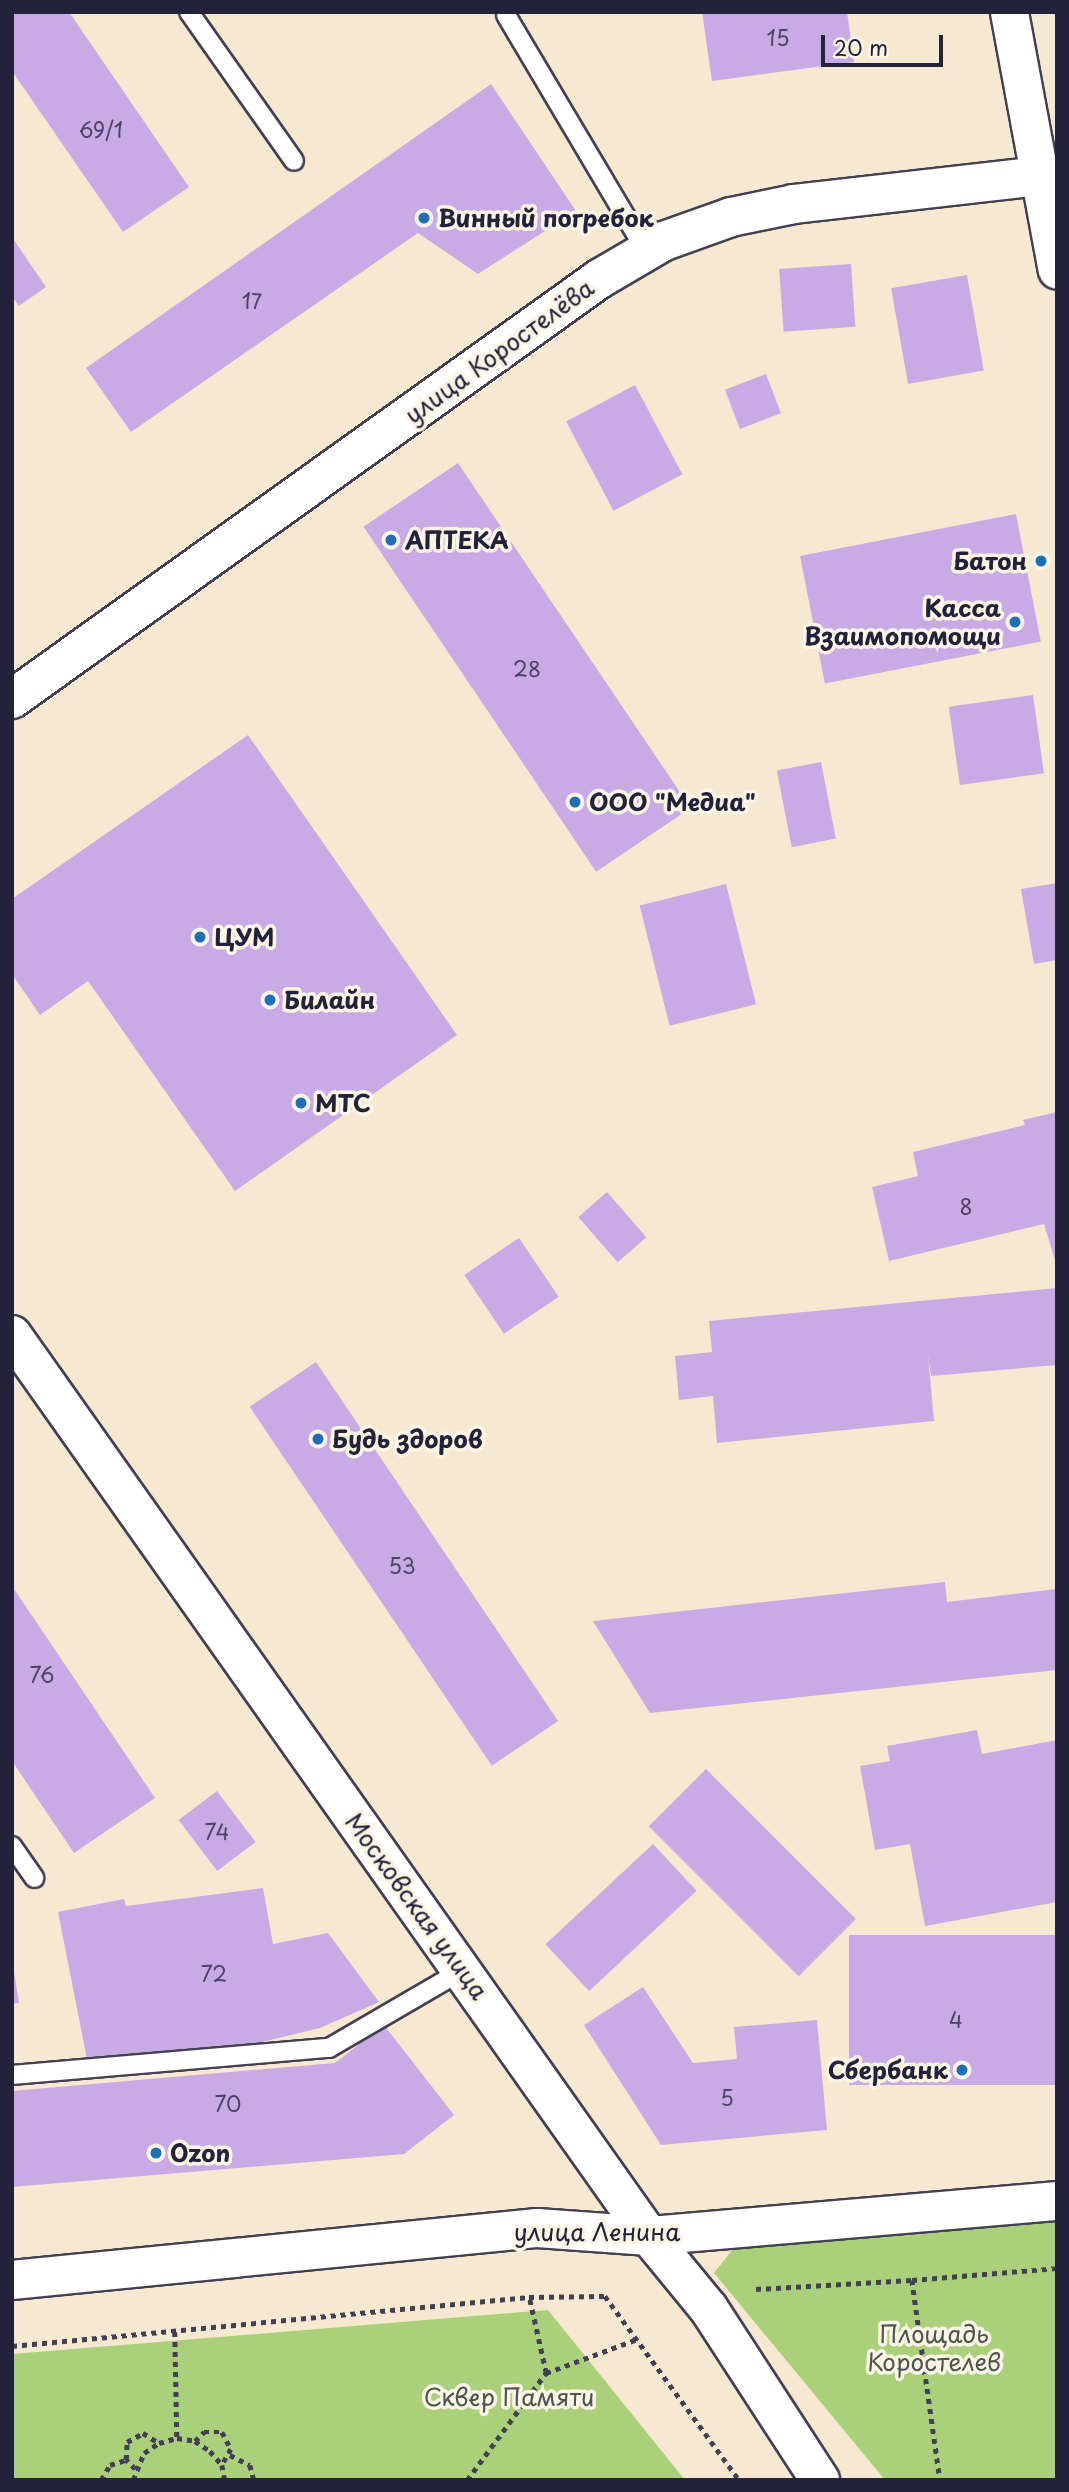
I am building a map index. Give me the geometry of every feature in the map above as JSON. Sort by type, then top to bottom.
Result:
[{"type":"street","points":[[1009,12],[1048,175],[1057,270]]},
{"type":"street","name":"улица Коростелёва","points":[[12,699],[599,279],[646,251],[731,217],[794,204],[1048,175]]},
{"type":"street","name":"Московская улица","points":[[12,1335],[287,1728],[465,1969],[649,2236],[709,2309],[820,2480]]},
{"type":"street","name":"улица Ленина","points":[[12,2280],[537,2228],[649,2236],[1057,2201]]},
{"type":"lane","points":[[189,12],[295,161]]},
{"type":"lane","points":[[506,15],[646,251]]},
{"type":"lane","points":[[12,1846],[34,1878]]},
{"type":"lane","points":[[12,2075],[329,2048],[465,1969]]},
{"type":"path","points":[[756,2289],[1057,2268]]},
{"type":"path","points":[[912,2280],[940,2480]]},
{"type":"path","points":[[12,2346],[528,2297],[605,2296],[640,2339],[739,2480]]},
{"type":"path","points":[[528,2297],[546,2373]]},
{"type":"path","points":[[175,2332],[177,2438]]},
{"type":"path","points":[[467,2480],[546,2373],[640,2339]]},
{"type":"path","points":[[195,2441],[204,2432],[217,2430],[230,2443],[230,2455],[222,2465]]},
{"type":"path","points":[[135,2469],[126,2460],[124,2448],[137,2434],[149,2434],[159,2443]]},
{"type":"path","points":[[133,2480],[135,2469],[144,2453],[159,2443],[177,2438],[195,2441],[222,2465],[225,2480]]},
{"type":"path","points":[[230,2455],[250,2465],[254,2480]]},
{"type":"path","points":[[101,2480],[110,2465],[126,2460]]},
{"type":"green space","name":"Площадь Коростелев","points":[[1057,2214],[1057,2480],[885,2480],[714,2273],[737,2244]]},
{"type":"green space","name":"Сквер Памяти","points":[[548,2310],[685,2480],[12,2480],[12,2354]]},
{"type":"building","points":[[12,12],[69,12],[189,187],[123,232],[12,71]]},
{"type":"building","points":[[702,12],[847,12],[854,62],[712,81]]},
{"type":"building","points":[[491,84],[576,211],[478,274],[418,233],[131,432],[86,368]]},
{"type":"building","points":[[12,237],[46,287],[19,306],[12,296]]},
{"type":"building","points":[[851,264],[855,327],[784,332],[779,269]]},
{"type":"building","points":[[967,275],[984,371],[908,384],[891,288]]},
{"type":"building","points":[[766,374],[781,413],[740,429],[725,390]]},
{"type":"building","points":[[635,385],[682,474],[614,511],[566,422]]},
{"type":"building","points":[[458,463],[691,808],[596,872],[363,527]]},
{"type":"building","points":[[1016,514],[1041,642],[825,684],[800,556]]},
{"type":"building","points":[[1033,695],[1044,773],[960,785],[949,707]]},
{"type":"building","name":"ЦУМ","points":[[248,735],[457,1035],[235,1191],[88,981],[40,1015],[12,974],[12,899]]},
{"type":"building","points":[[821,762],[836,839],[792,847],[777,771]]},
{"type":"building","points":[[1057,883],[1057,960],[1034,964],[1021,889]]},
{"type":"building","points":[[726,884],[756,1004],[670,1026],[640,906]]},
{"type":"building","points":[[1057,1112],[1057,1267],[1044,1224],[889,1261],[872,1187],[918,1176],[913,1152],[1025,1125],[1023,1120]]},
{"type":"building","points":[[607,1192],[646,1237],[618,1262],[578,1217]]},
{"type":"building","points":[[519,1238],[559,1297],[504,1334],[464,1275]]},
{"type":"building","points":[[1057,1288],[1057,1365],[931,1376],[928,1355],[934,1421],[717,1443],[713,1396],[679,1400],[675,1356],[712,1352],[709,1321]]},
{"type":"building","points":[[316,1362],[558,1721],[492,1766],[250,1407]]},
{"type":"building","points":[[945,1582],[947,1602],[1057,1589],[1057,1670],[650,1713],[593,1621]]},
{"type":"building","points":[[12,1586],[155,1798],[74,1853],[12,1761]]},
{"type":"building","points":[[977,1730],[982,1754],[1057,1740],[1057,1902],[925,1926],[910,1844],[875,1850],[860,1766],[890,1761],[887,1746]]},
{"type":"building","points":[[706,1769],[856,1919],[799,1976],[649,1826]]},
{"type":"building","points":[[217,1791],[256,1842],[217,1871],[179,1820]]},
{"type":"building","points":[[653,1844],[697,1891],[589,1991],[545,1944]]},
{"type":"building","points":[[263,1888],[273,1944],[328,1933],[379,2002],[320,2028],[254,2044],[88,2064],[58,1912],[124,1899],[126,1906]]},
{"type":"building","points":[[849,1935],[1057,1935],[1057,2085],[849,2085]]},
{"type":"building","points":[[12,1959],[19,2003],[12,2004]]},
{"type":"building","points":[[643,1987],[693,2063],[737,2059],[734,2027],[817,2020],[827,2130],[661,2145],[584,2025]]},
{"type":"building","points":[[384,2025],[454,2115],[404,2154],[12,2187],[12,2091],[335,2063]]},
{"type":"place","name":"Винный погребок","points":[[424,218]]},
{"type":"place","name":"АПТЕКА","points":[[391,540]]},
{"type":"place","name":"Батон","points":[[1041,561]]},
{"type":"place","name":"Касса Взаимопомощи","points":[[1015,622]]},
{"type":"place","name":"ООО \"Медиа\"","points":[[575,802]]},
{"type":"place","name":"ЦУМ","points":[[200,937]]},
{"type":"place","name":"Билайн","points":[[270,1000]]},
{"type":"place","name":"МТС","points":[[301,1103]]},
{"type":"place","name":"Будь здоров","points":[[318,1439]]},
{"type":"place","name":"Сбербанк","points":[[962,2070]]},
{"type":"place","name":"Ozon","points":[[156,2153]]}]
